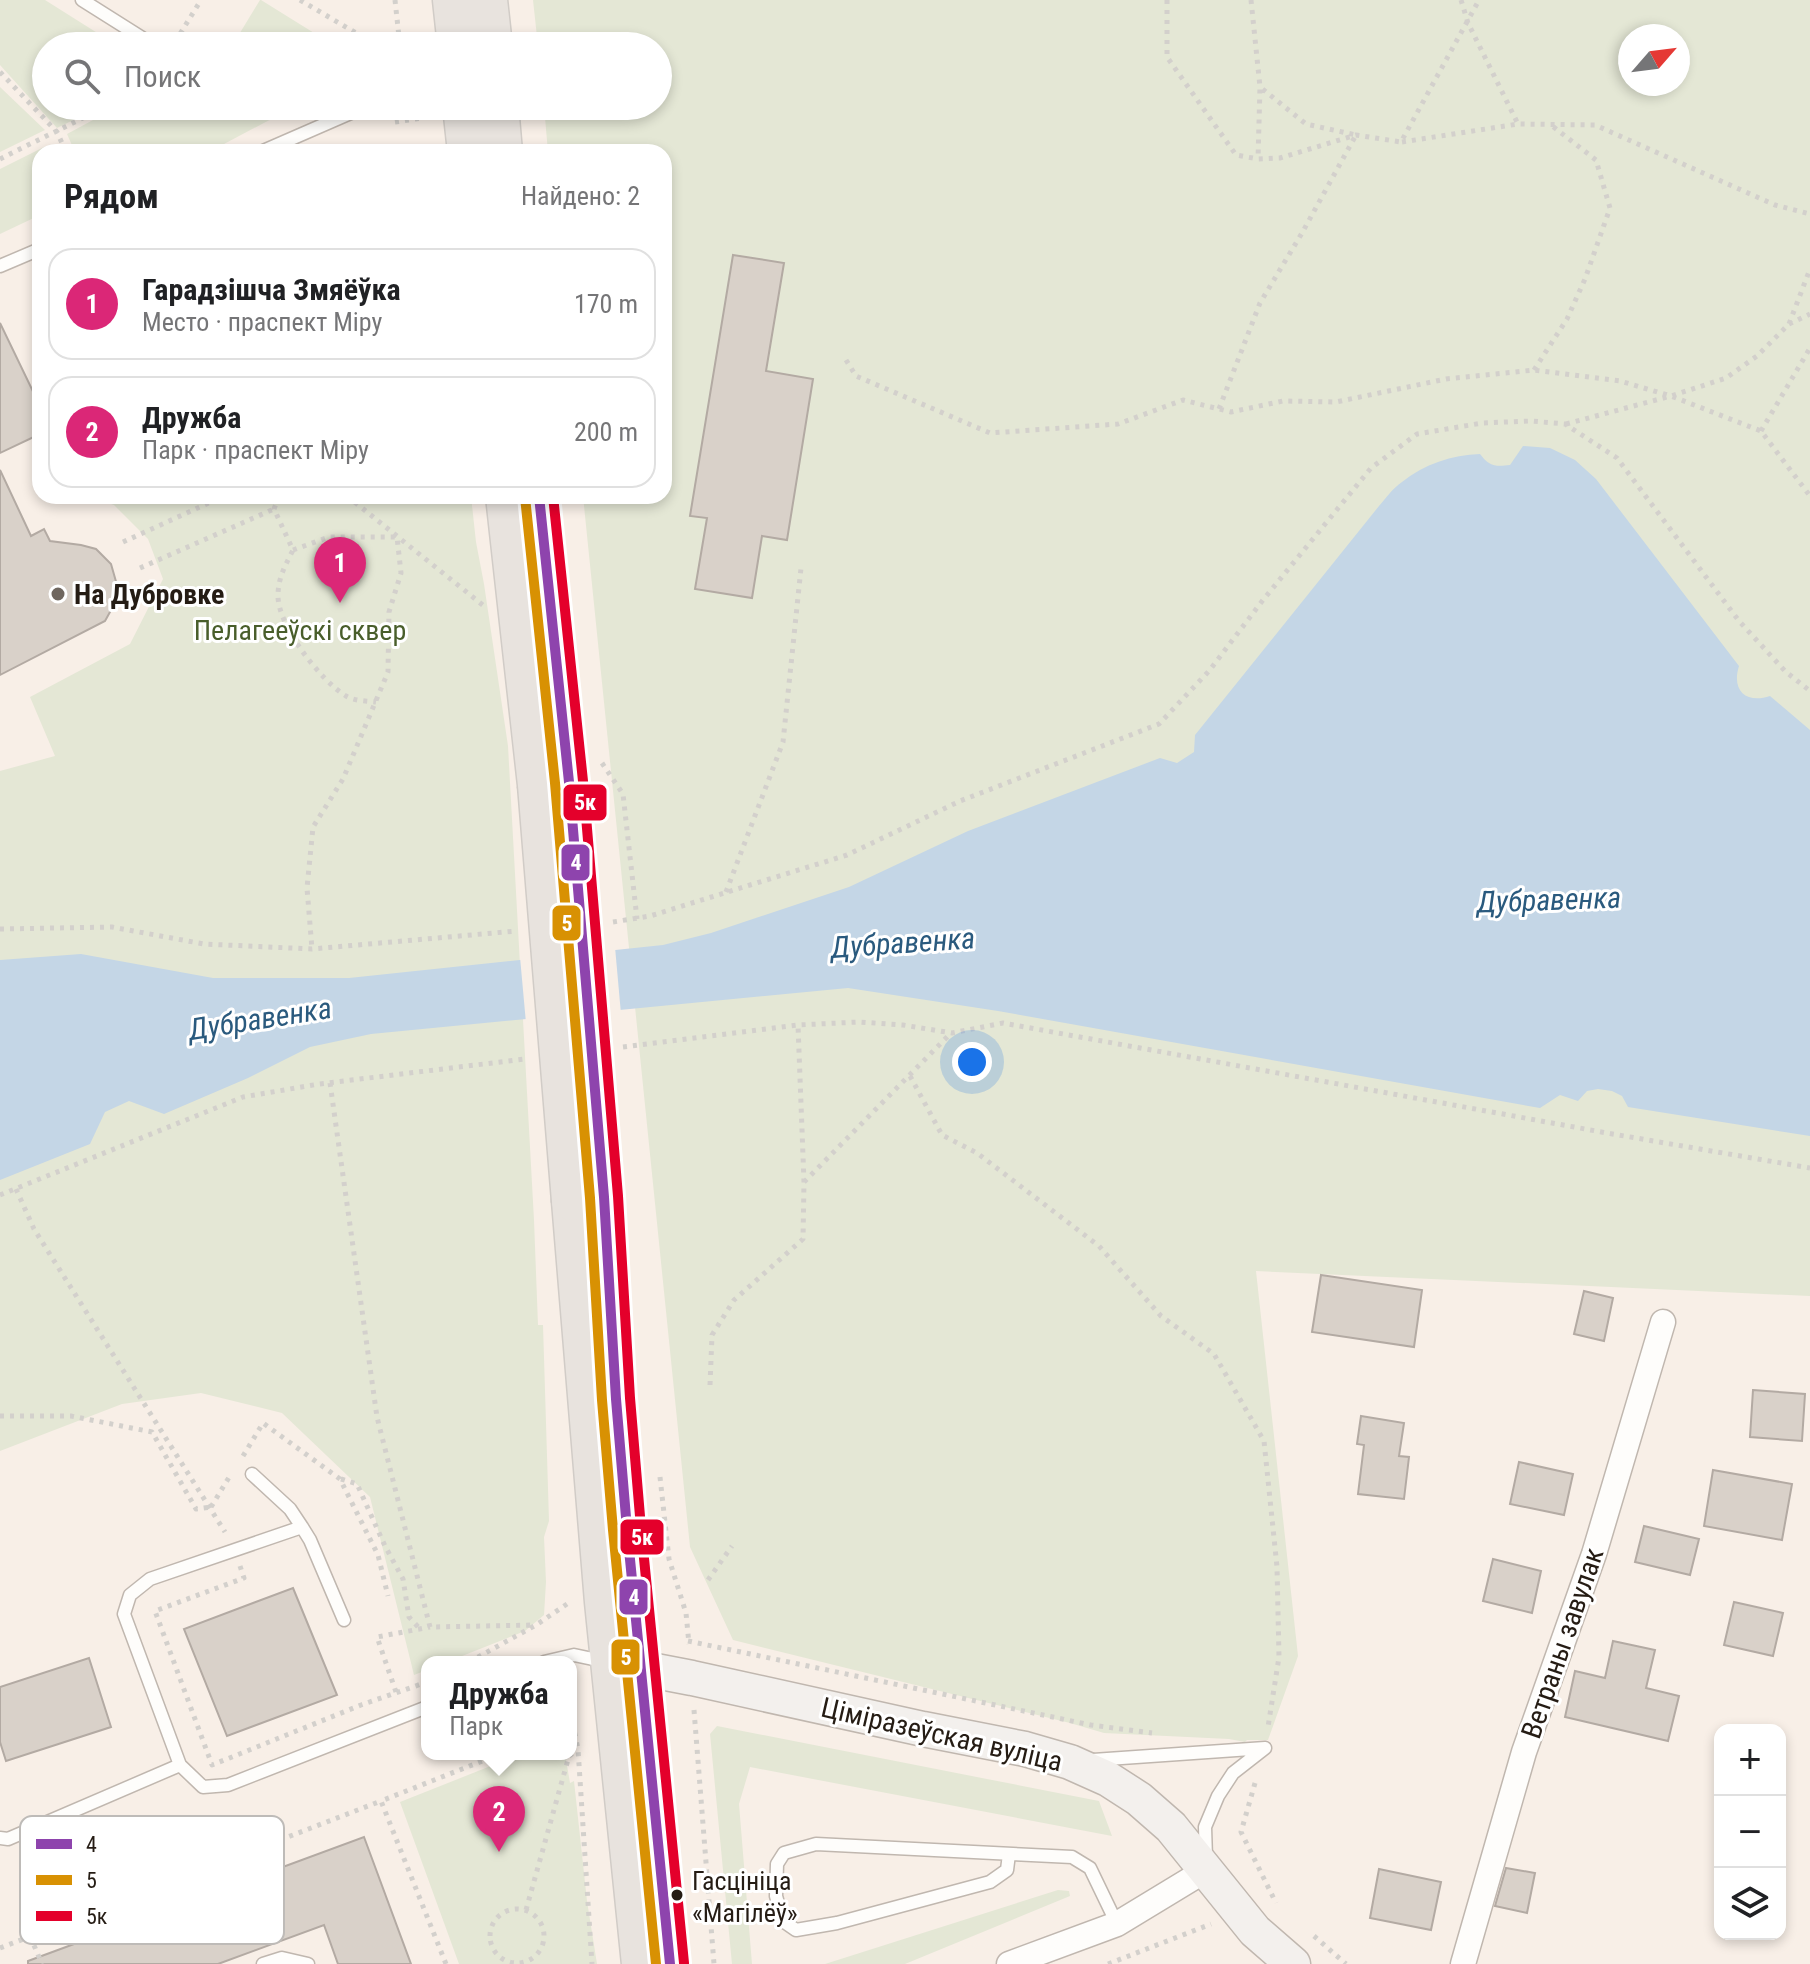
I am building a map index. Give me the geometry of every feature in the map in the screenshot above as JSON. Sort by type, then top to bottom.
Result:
[{"type":"main road","points":[[452,0],[455,32]]},
{"type":"main road","points":[[488,0],[491,32]]},
{"type":"main road","points":[[464,120],[466,144]]},
{"type":"main road","points":[[500,120],[502,144]]},
{"type":"main road","points":[[506,504],[553,783]]},
{"type":"main road","points":[[539,504],[553,783],[588,1199],[616,1399],[625,1666],[641,1964]]},
{"type":"main road","points":[[625,1666],[670,1964]]},
{"type":"main road","name":"Ціміразеўская вуліца","points":[[625,1666],[1025,1749],[1070,1762],[1108,1779],[1139,1799],[1171,1827],[1255,1931],[1293,1964]]},
{"type":"street","name":"Ветраны завулак","points":[[1463,1964],[1524,1752],[1594,1554],[1663,1322]]},
{"type":"street","points":[[1009,1964],[1117,1924],[1206,1870]]},
{"type":"lane","points":[[82,0],[133,32]]},
{"type":"lane","points":[[279,144],[334,120]]},
{"type":"lane","points":[[0,266],[32,252]]},
{"type":"lane","points":[[252,1474],[290,1509],[302,1527],[344,1620]]},
{"type":"lane","points":[[302,1527],[150,1579],[130,1595],[124,1614],[180,1765],[203,1787],[228,1785],[421,1709]]},
{"type":"lane","points":[[570,1656],[625,1666]]},
{"type":"lane","points":[[1070,1762],[1265,1748]]},
{"type":"lane","points":[[1206,1870],[1205,1827],[1218,1796],[1233,1773],[1265,1748]]},
{"type":"lane","points":[[61,1816],[180,1765]]},
{"type":"lane","points":[[0,1838],[8,1839],[20,1834]]},
{"type":"lane","points":[[1009,1854],[1007,1870],[990,1882],[837,1923],[796,1930],[783,1921],[776,1896],[777,1864],[784,1853],[816,1844],[1072,1857],[1090,1868],[1117,1924]]},
{"type":"lane","points":[[263,1964],[282,1958],[308,1964]]},
{"type":"path","points":[[182,32],[201,0]]},
{"type":"path","points":[[300,0],[354,32]]},
{"type":"path","points":[[395,0],[398,32]]},
{"type":"path","points":[[1167,0],[1167,57],[1236,155],[1258,159],[1280,158],[1356,135]]},
{"type":"path","points":[[1251,0],[1260,87],[1258,159]]},
{"type":"path","points":[[1461,0],[1468,23],[1518,124]]},
{"type":"path","points":[[1401,142],[1479,0]]},
{"type":"path","points":[[1,75],[32,107]]},
{"type":"path","points":[[1260,87],[1306,124],[1401,142],[1518,124],[1595,125],[1775,205],[1810,214]]},
{"type":"path","points":[[45,120],[57,132],[62,144]]},
{"type":"path","points":[[0,159],[79,120]]},
{"type":"path","points":[[1534,370],[1567,319],[1610,208],[1596,160],[1550,124]]},
{"type":"path","points":[[1219,409],[1260,303],[1356,135]]},
{"type":"path","points":[[1789,324],[1810,269]]},
{"type":"path","points":[[605,922],[637,919],[847,855],[960,801],[1159,724],[1209,671],[1371,468],[1417,434],[1482,423],[1531,421],[1565,424],[1671,396],[1726,378],[1757,356],[1789,324],[1810,314]]},
{"type":"path","points":[[1761,431],[1810,348]]},
{"type":"path","points":[[846,360],[856,376],[990,433],[1118,424],[1183,400],[1231,412],[1283,401],[1336,402],[1446,379],[1534,370],[1620,381],[1671,396],[1761,431],[1810,496]]},
{"type":"path","points":[[1565,424],[1617,458],[1739,621],[1785,671],[1810,691]]},
{"type":"path","points":[[140,568],[202,543],[274,509],[276,504]]},
{"type":"path","points":[[357,504],[495,614]]},
{"type":"path","points":[[123,542],[203,505]]},
{"type":"path","points":[[274,509],[293,550]]},
{"type":"path","points":[[376,702],[348,698],[328,682],[285,622],[278,601],[279,579],[293,550],[329,537],[397,537]]},
{"type":"path","points":[[312,949],[307,888],[313,827],[343,779],[388,672],[389,612],[401,573],[397,537]]},
{"type":"path","points":[[726,892],[783,742],[801,568]]},
{"type":"path","points":[[597,756],[623,794],[637,919]]},
{"type":"path","points":[[0,929],[112,927],[204,944],[312,949],[527,930]]},
{"type":"path","points":[[611,1049],[798,1025],[859,1022],[952,1033],[1003,1023],[1810,1168]]},
{"type":"path","points":[[710,1385],[712,1335],[726,1311],[734,1300],[803,1239],[798,1025]]},
{"type":"path","points":[[804,1182],[952,1033]]},
{"type":"path","points":[[0,1195],[243,1097],[532,1058]]},
{"type":"path","points":[[910,1076],[942,1135],[977,1153],[1099,1246],[1161,1316],[1214,1354],[1264,1441],[1277,1567],[1279,1657],[1265,1748]]},
{"type":"path","points":[[330,1083],[377,1417],[430,1627]]},
{"type":"path","points":[[16,1188],[34,1229],[211,1507]]},
{"type":"path","points":[[0,1416],[71,1416],[152,1432],[196,1509],[211,1507]]},
{"type":"path","points":[[241,1459],[263,1423],[340,1479],[357,1484],[403,1579],[409,1617],[420,1629]]},
{"type":"path","points":[[658,1464],[669,1559],[686,1613],[714,1964]]},
{"type":"path","points":[[211,1507],[233,1471]]},
{"type":"path","points":[[340,1479],[378,1555],[388,1596]]},
{"type":"path","points":[[708,1580],[732,1546]]},
{"type":"path","points":[[234,1551],[244,1578],[155,1611],[212,1765],[421,1684]]},
{"type":"path","points":[[480,1656],[567,1604]]},
{"type":"path","points":[[396,1692],[377,1637],[430,1627],[536,1625]]},
{"type":"path","points":[[577,1744],[592,1964]]},
{"type":"path","points":[[284,1838],[485,1760]]},
{"type":"path","points":[[526,1910],[568,1760]]},
{"type":"path","points":[[381,1801],[446,1964]]},
{"type":"path","points":[[517,1908],[526,1910],[541,1921],[545,1938],[537,1955],[521,1964],[504,1960],[492,1947],[490,1938],[494,1921],[500,1914],[517,1908]]},
{"type":"path","points":[[1108,1964],[1216,1922]]},
{"type":"path","points":[[0,1948],[20,1940]]},
{"type":"path","points":[[33,1944],[42,1964]]},
{"type":"green space","points":[[0,0],[45,0],[96,32],[32,32],[32,100],[0,65]]},
{"type":"green space","points":[[261,0],[312,32],[241,32]]},
{"type":"green space","points":[[533,0],[1810,0],[1810,1296],[1256,1271],[1298,1656],[1268,1740],[1245,1742],[1104,1733],[733,1640],[690,1547],[584,504],[672,504],[672,144],[547,144],[545,120],[672,120],[672,32],[536,32]]},
{"type":"green space","points":[[0,87],[45,130],[0,152]]},
{"type":"green space","points":[[50,120],[73,120],[57,128]]},
{"type":"green space","points":[[93,120],[269,120],[224,144],[71,144],[67,134]]},
{"type":"green space","points":[[32,153],[32,219],[0,234],[0,169]]},
{"type":"green space","name":"Пелагееўскі сквер","points":[[111,504],[472,504],[508,746],[538,1325],[543,1325],[549,1521],[544,1537],[546,1582],[544,1615],[525,1631],[462,1656],[421,1656],[421,1672],[414,1675],[370,1497],[282,1413],[201,1393],[122,1404],[0,1451],[0,771],[55,756],[30,697],[130,644],[163,579],[148,539]]},
{"type":"green space","points":[[717,1726],[1099,1801],[1112,1836],[750,1767],[739,1804],[752,1964],[732,1964],[710,1734]]},
{"type":"green space","points":[[506,1760],[566,1760],[570,1783],[574,1781],[597,1964],[459,1964],[400,1802]]},
{"type":"green space","points":[[1058,1890],[1069,1891],[1070,1896],[905,1964],[825,1964]]},
{"type":"water","name":"Дубравенка","points":[[1523,446],[1550,448],[1575,460],[1596,479],[1739,666],[1739,689],[1748,697],[1770,696],[1810,730],[1810,1136],[1628,1107],[1622,1096],[1612,1091],[1587,1091],[1578,1101],[1560,1095],[1540,1108],[998,1011],[848,988],[371,1034],[310,1047],[164,1114],[129,1101],[105,1112],[90,1144],[0,1180],[0,960],[81,954],[213,978],[349,978],[663,945],[711,933],[849,887],[968,831],[1160,758],[1177,763],[1194,752],[1195,735],[1396,487],[1429,465],[1459,456],[1480,454],[1493,465],[1510,465]]},
{"type":"pier","points":[[615,947],[621,1014],[526,1023],[520,957]]},
{"type":"building","points":[[733,255],[784,263],[766,371],[813,379],[787,540],[762,536],[752,598],[695,589],[707,518],[690,516]]},
{"type":"building","points":[[0,323],[32,389],[32,438],[0,453]]},
{"type":"building","name":"На Дубровке","points":[[0,470],[31,536],[44,529],[50,541],[96,549],[111,564],[117,585],[115,603],[105,621],[0,675]]},
{"type":"building","points":[[1321,1275],[1422,1290],[1414,1347],[1312,1332]]},
{"type":"building","points":[[1584,1291],[1613,1298],[1604,1341],[1574,1334]]},
{"type":"building","points":[[1753,1390],[1805,1394],[1802,1441],[1750,1437]]},
{"type":"building","points":[[1361,1416],[1404,1423],[1399,1456],[1409,1457],[1404,1499],[1358,1494],[1364,1445],[1357,1444]]},
{"type":"building","points":[[1519,1462],[1573,1474],[1564,1515],[1510,1504]]},
{"type":"building","points":[[1713,1470],[1792,1484],[1782,1540],[1704,1526]]},
{"type":"building","points":[[1644,1526],[1699,1539],[1690,1575],[1635,1562]]},
{"type":"building","points":[[1493,1559],[1541,1571],[1532,1613],[1483,1601]]},
{"type":"building","points":[[293,1588],[337,1695],[227,1736],[184,1629]]},
{"type":"building","points":[[1734,1602],[1783,1613],[1773,1656],[1724,1645]]},
{"type":"building","points":[[1613,1641],[1655,1650],[1646,1688],[1679,1696],[1668,1741],[1565,1717],[1575,1671],[1605,1678]]},
{"type":"building","points":[[89,1658],[111,1727],[6,1761],[0,1742],[0,1687]]},
{"type":"building","points":[[364,1837],[411,1964],[338,1964],[324,1925],[284,1940],[284,1867]]},
{"type":"building","points":[[1506,1868],[1535,1873],[1527,1913],[1495,1906]]},
{"type":"building","points":[[1379,1869],[1441,1882],[1431,1930],[1370,1918]]},
{"type":"building","points":[[74,1944],[272,1944],[218,1964],[28,1964],[28,1961]]},
{"type":"transit line","name":"5","points":[[526,504],[555,783],[590,1198],[613,1530],[656,1964]]},
{"type":"transit line","name":"4","points":[[540,504],[569,782],[604,1197],[627,1529],[670,1964]]},
{"type":"transit line","name":"5к","points":[[554,504],[583,781],[618,1196],[641,1528],[684,1963]]},
{"type":"place","name":"На Дубровке","points":[[58,594]]},
{"type":"place","name":"Гарадзішча Змяёўка","points":[[340,603]]},
{"type":"place","name":"Дружба","points":[[499,1852]]},
{"type":"place","name":"Гасцініца «Магілёў»","points":[[677,1895]]}]
